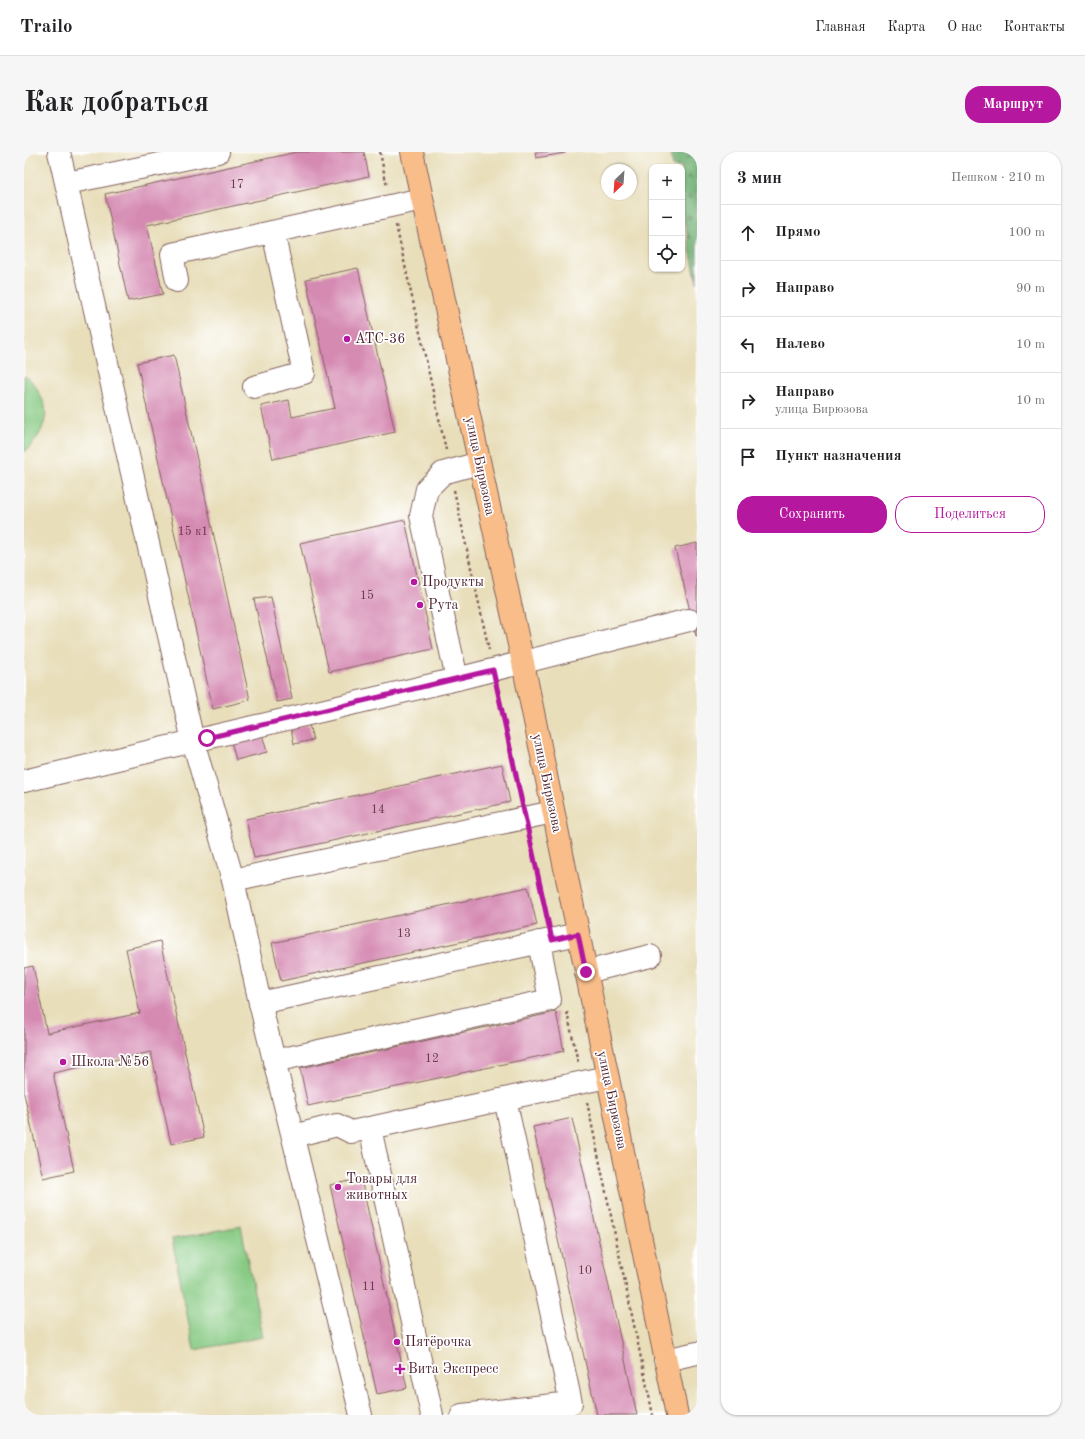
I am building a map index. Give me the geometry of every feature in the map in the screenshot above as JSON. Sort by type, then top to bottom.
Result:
[{"type":"main road","name":"улица Бирюзова","points":[[412,152],[523,663],[677,1415]]},
{"type":"street","points":[[59,152],[193,741],[233,880],[260,1003],[361,1415]]},
{"type":"street","points":[[67,183],[218,152]]},
{"type":"street","points":[[177,281],[172,254],[422,199]]},
{"type":"street","points":[[254,387],[304,372],[273,232]]},
{"type":"street","points":[[458,679],[421,516],[427,489],[443,472],[479,463]]},
{"type":"street","points":[[24,781],[458,679],[689,620]]},
{"type":"street","points":[[233,880],[553,812]]},
{"type":"street","points":[[260,1003],[578,934]]},
{"type":"street","points":[[274,1061],[550,1000],[545,941]]},
{"type":"street","points":[[586,972],[650,956]]},
{"type":"street","points":[[293,1136],[337,1125],[351,1132],[607,1077]]},
{"type":"street","points":[[462,1415],[571,1403],[505,1099]]},
{"type":"street","points":[[370,1128],[432,1415]]},
{"type":"street","points":[[665,1360],[697,1352]]},
{"type":"path","points":[[380,152],[526,818],[545,941]]},
{"type":"path","points":[[567,1010],[653,1415]]},
{"type":"green space","points":[[670,152],[697,152],[697,283],[685,225],[685,164],[672,164]]},
{"type":"green space","points":[[24,376],[31,380],[36,387],[44,403],[45,416],[42,430],[34,442],[24,452]]},
{"type":"green space","points":[[241,1226],[263,1337],[194,1350],[172,1239]]},
{"type":"building","points":[[297,152],[364,152],[369,176],[147,225],[163,294],[128,301],[105,194]]},
{"type":"building","points":[[535,152],[565,152],[565,153],[536,158]]},
{"type":"building","name":"АТС-36","points":[[358,268],[395,432],[273,459],[261,406],[289,400],[292,417],[335,408],[306,279]]},
{"type":"building","points":[[174,355],[250,700],[213,709],[137,363]]},
{"type":"building","points":[[405,520],[433,649],[329,672],[300,543]]},
{"type":"building","points":[[697,543],[697,636],[696,636],[675,548]]},
{"type":"building","points":[[271,597],[292,699],[277,702],[254,599]]},
{"type":"building","points":[[309,724],[313,740],[294,744],[291,728]]},
{"type":"building","points":[[262,734],[267,752],[236,760],[231,741]]},
{"type":"building","points":[[502,764],[510,802],[254,858],[246,819]]},
{"type":"building","points":[[528,887],[537,925],[281,981],[272,943]]},
{"type":"building","name":"Школа №56","points":[[160,941],[204,1137],[171,1144],[151,1052],[53,1073],[74,1171],[43,1178],[24,1094],[24,968],[33,966],[47,1033],[140,1013],[126,949]]},
{"type":"building","points":[[556,1012],[564,1051],[308,1106],[300,1068]]},
{"type":"building","points":[[572,1118],[637,1415],[597,1415],[533,1127]]},
{"type":"building","points":[[361,1179],[407,1388],[377,1394],[330,1185]]},
{"type":"place","name":"АТС-36","points":[[347,339]]},
{"type":"place","name":"Продукты","points":[[414,582]]},
{"type":"place","name":"Рута","points":[[420,605]]},
{"type":"place","name":"Школа №56","points":[[63,1062]]},
{"type":"place","name":"Товары для животных","points":[[338,1187]]},
{"type":"place","name":"Пятёрочка","points":[[397,1342]]},
{"type":"place","name":"Вита Экспресс","points":[[400,1369]]},
{"type":"route","points":[[207,738],[493,670],[552,940],[578,934],[586,972]]}]
